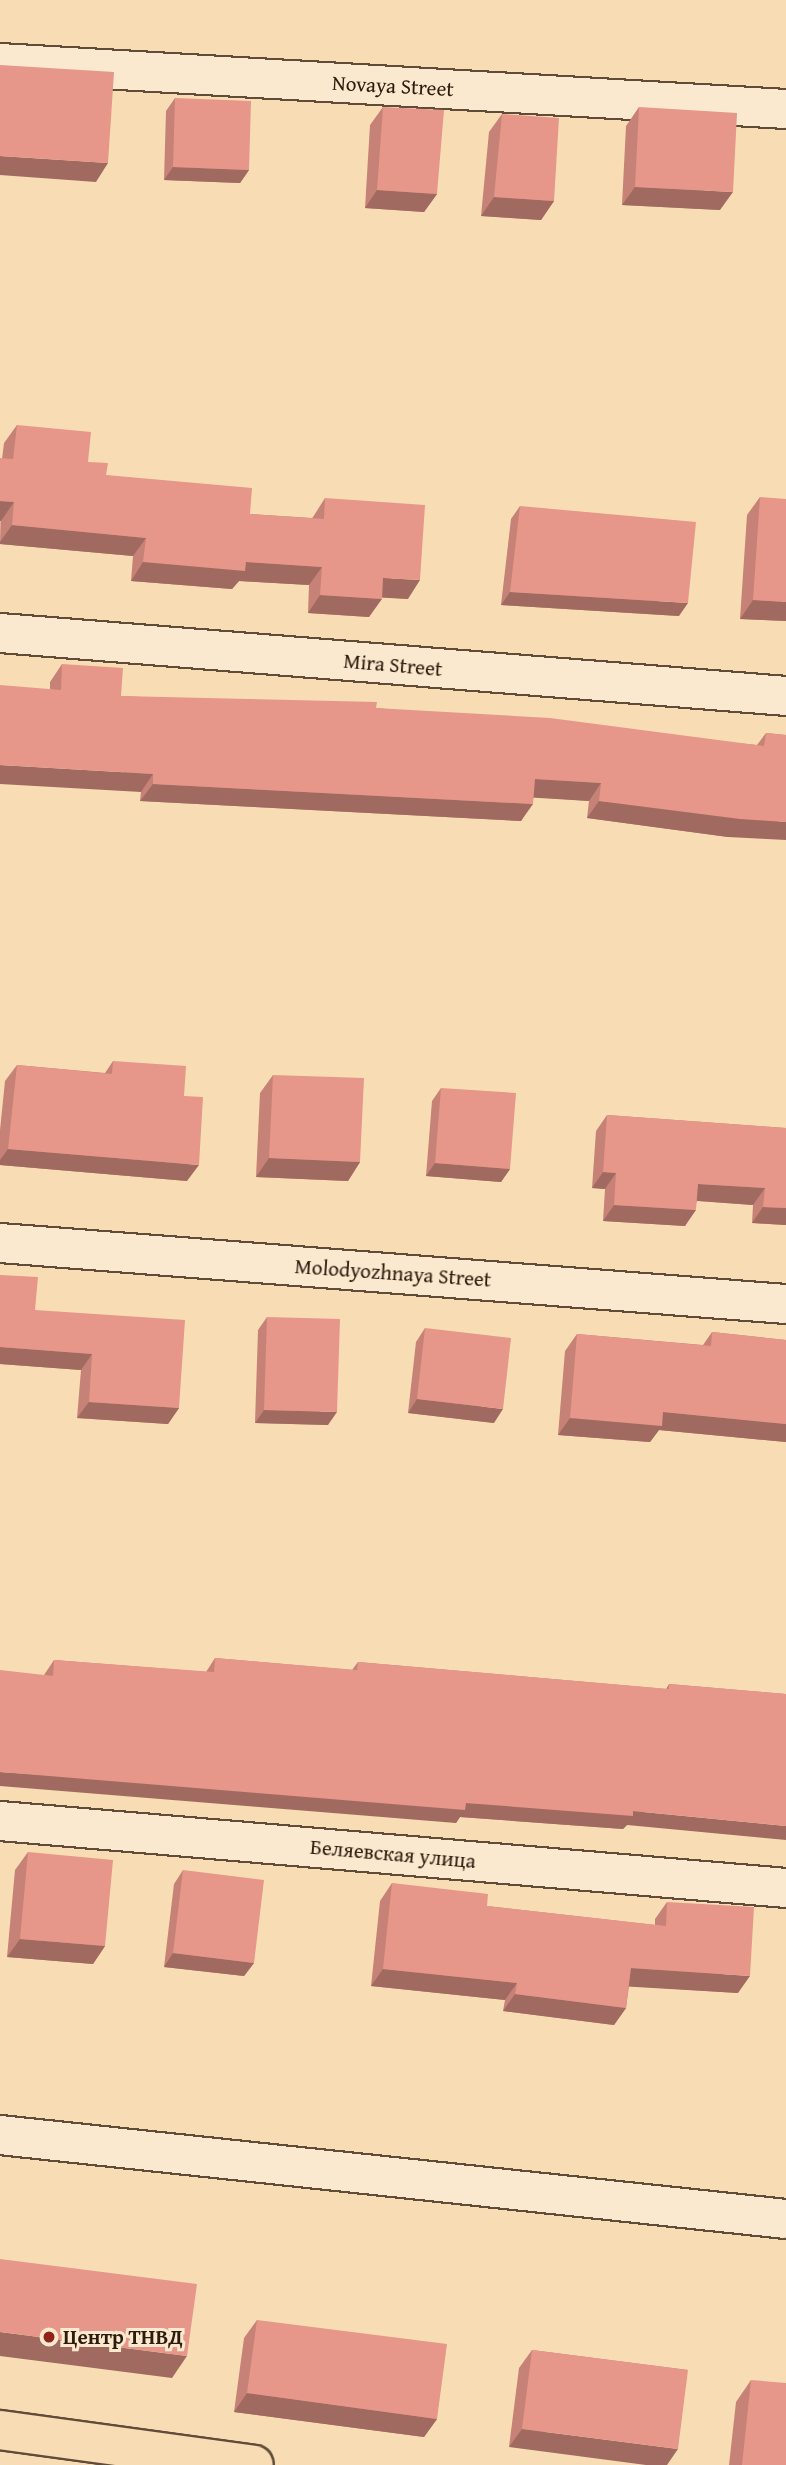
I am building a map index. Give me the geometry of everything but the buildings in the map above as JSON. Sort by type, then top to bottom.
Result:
[{"type":"main road","points":[[0,2430],[254,2465]]},
{"type":"street","name":"Novaya Street","points":[[0,63],[786,109]]},
{"type":"street","name":"Mira Street","points":[[0,633],[786,696]]},
{"type":"street","name":"Molodyozhnaya Street","points":[[0,1243],[786,1304]]},
{"type":"street","name":"Беляевская улица","points":[[0,1821],[786,1888]]},
{"type":"street","points":[[0,2135],[786,2219]]},
{"type":"place","name":"Центр ТНВД","points":[[49,2337]]}]
